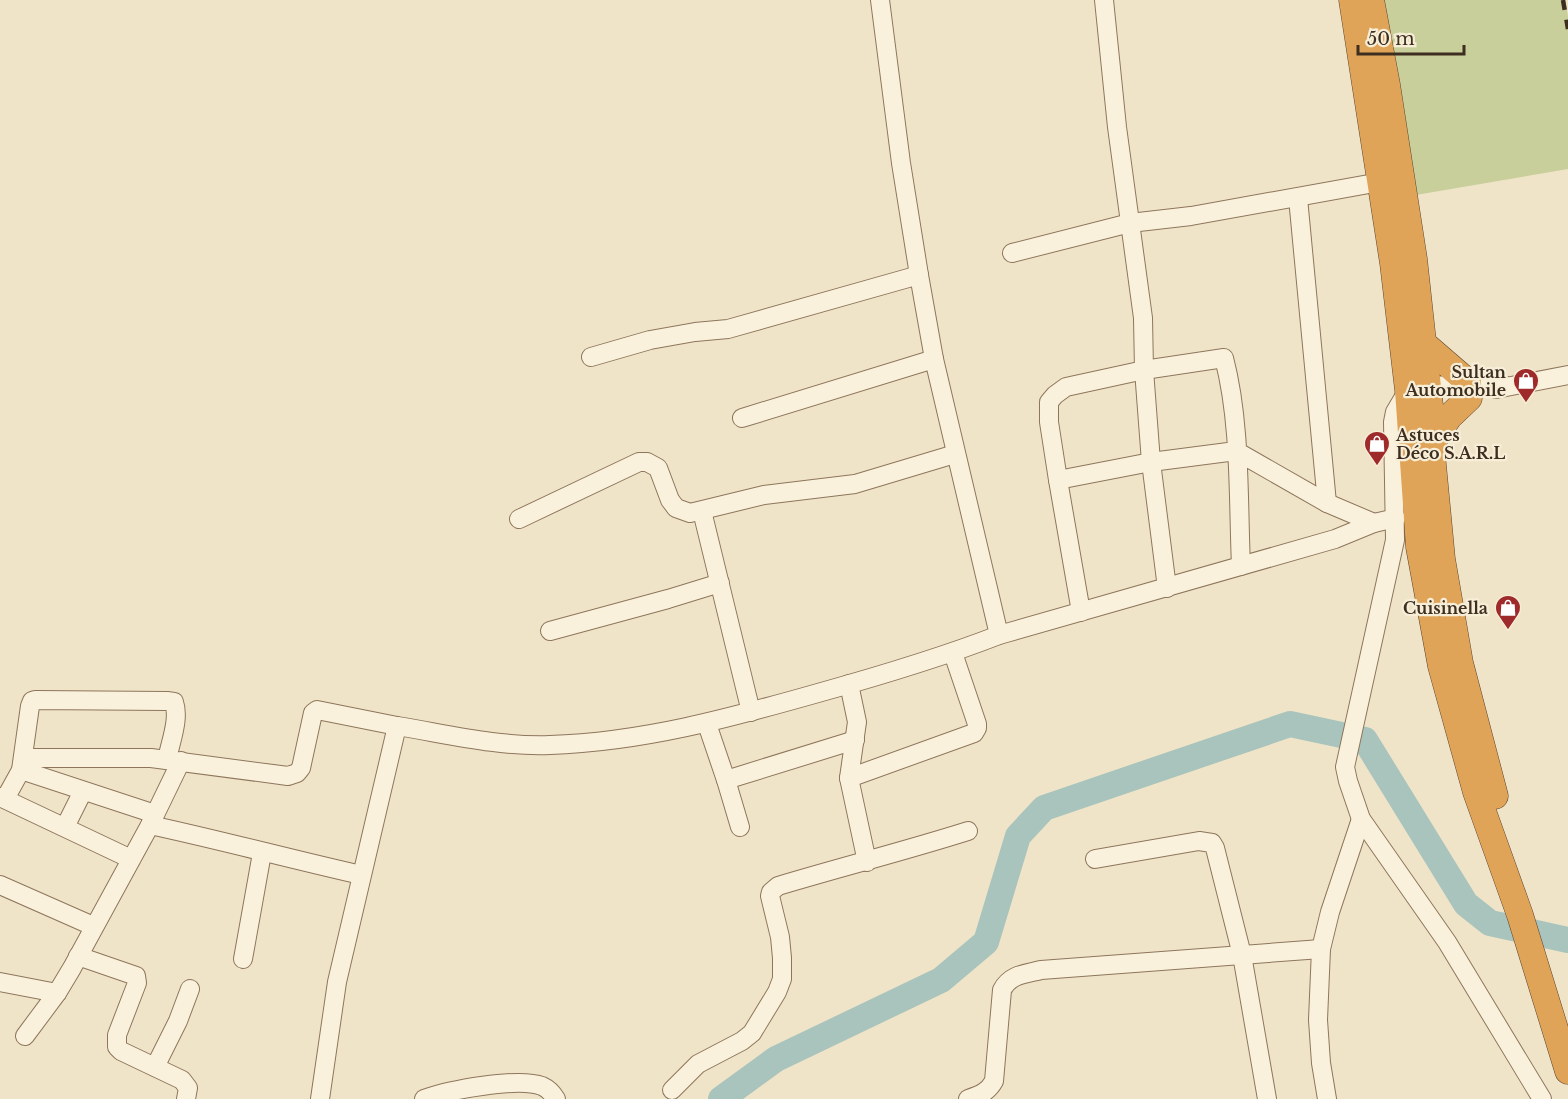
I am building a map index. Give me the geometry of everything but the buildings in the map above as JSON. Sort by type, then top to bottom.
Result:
[{"type":"highway","points":[[1352,0],[1414,400],[1419,547],[1440,666],[1476,792],[1560,985],[1568,1011]]},
{"type":"highway","points":[[1371,0],[1387,85],[1414,259],[1424,344],[1414,400],[1431,444],[1442,559],[1460,663],[1492,787],[1531,921],[1536,968],[1568,1071]]},
{"type":"highway","points":[[1424,344],[1469,390],[1431,444]]},
{"type":"street","points":[[880,0],[901,163],[934,359],[999,635]]},
{"type":"street","points":[[1104,0],[1114,103],[1143,318],[1144,370],[1151,462],[1167,588]]},
{"type":"street","points":[[1012,253],[1131,223],[1191,216],[1380,182]]},
{"type":"street","points":[[1298,198],[1328,503]]},
{"type":"street","points":[[591,357],[650,340],[728,329],[919,275]]},
{"type":"street","points":[[1082,612],[1049,422],[1049,402],[1054,395],[1066,387],[1144,370],[1224,358],[1231,383],[1242,566]]},
{"type":"street","points":[[742,418],[934,359]]},
{"type":"street","points":[[1542,1099],[1447,942],[1361,819],[1345,766],[1395,540],[1393,422],[1414,400],[1568,375]]},
{"type":"street","points":[[1059,480],[1151,462],[1236,451],[1328,503],[1374,523]]},
{"type":"street","points":[[519,519],[639,462],[647,462],[658,468],[670,500],[676,508],[690,513],[764,495],[855,484],[955,454]]},
{"type":"street","points":[[702,511],[751,712]]},
{"type":"street","points":[[22,764],[174,760],[288,776],[297,773],[301,768],[313,713],[317,710],[497,743],[549,745],[631,738],[707,724],[849,684],[953,653],[999,635],[1335,539],[1374,523],[1396,518]]},
{"type":"street","points":[[550,631],[668,599],[720,582]]},
{"type":"street","points":[[849,778],[974,733],[978,728],[977,724],[953,653]]},
{"type":"street","points":[[849,684],[857,723],[849,778],[867,862]]},
{"type":"street","points":[[25,1036],[57,993],[131,859],[152,819],[174,760],[176,709],[174,702],[168,700],[45,699],[32,701],[22,764],[3,798],[131,859]]},
{"type":"street","points":[[707,724],[740,827]]},
{"type":"street","points":[[320,1099],[337,982],[397,726]]},
{"type":"street","points":[[726,780],[855,740]]},
{"type":"street","points":[[22,764],[152,819],[262,853],[361,875]]},
{"type":"street","points":[[65,827],[84,791]]},
{"type":"street","points":[[1327,1099],[1321,1063],[1318,1020],[1321,949],[1330,912],[1361,819]]},
{"type":"street","points":[[672,1090],[698,1064],[742,1041],[752,1033],[777,992],[782,979],[782,958],[780,937],[770,901],[774,889],[841,867],[867,862],[968,831]]},
{"type":"street","points":[[1095,859],[1199,841],[1212,843],[1242,955],[1268,1099]]},
{"type":"street","points":[[243,959],[262,853]]},
{"type":"street","points":[[0,885],[93,926]]},
{"type":"street","points":[[968,1099],[990,1089],[994,1081],[1002,990],[1007,981],[1013,977],[1041,970],[1321,949]]},
{"type":"street","points":[[78,956],[136,976],[137,983],[116,1042],[117,1047],[186,1084],[188,1092],[186,1099]]},
{"type":"street","points":[[0,982],[57,993]]},
{"type":"street","points":[[155,1067],[178,1021],[190,989]]},
{"type":"street","points":[[424,1099],[490,1085],[523,1084],[543,1087],[552,1092],[556,1099]]},
{"type":"green space","points":[[1375,0],[1565,0],[1568,16],[1568,169],[1410,196]]},
{"type":"waterway","points":[[721,1099],[776,1059],[941,980],[986,942],[1018,836],[1044,808],[1290,724],[1365,740],[1466,904],[1490,923],[1568,940]]},
{"type":"railway","points":[[1563,0],[1568,29]]},
{"type":"place","name":"Sultan Automobile","points":[[1526,404]]},
{"type":"place","name":"Astuces Déco S.A.R.L","points":[[1377,467]]},
{"type":"place","name":"Cuisinella","points":[[1508,631]]}]
